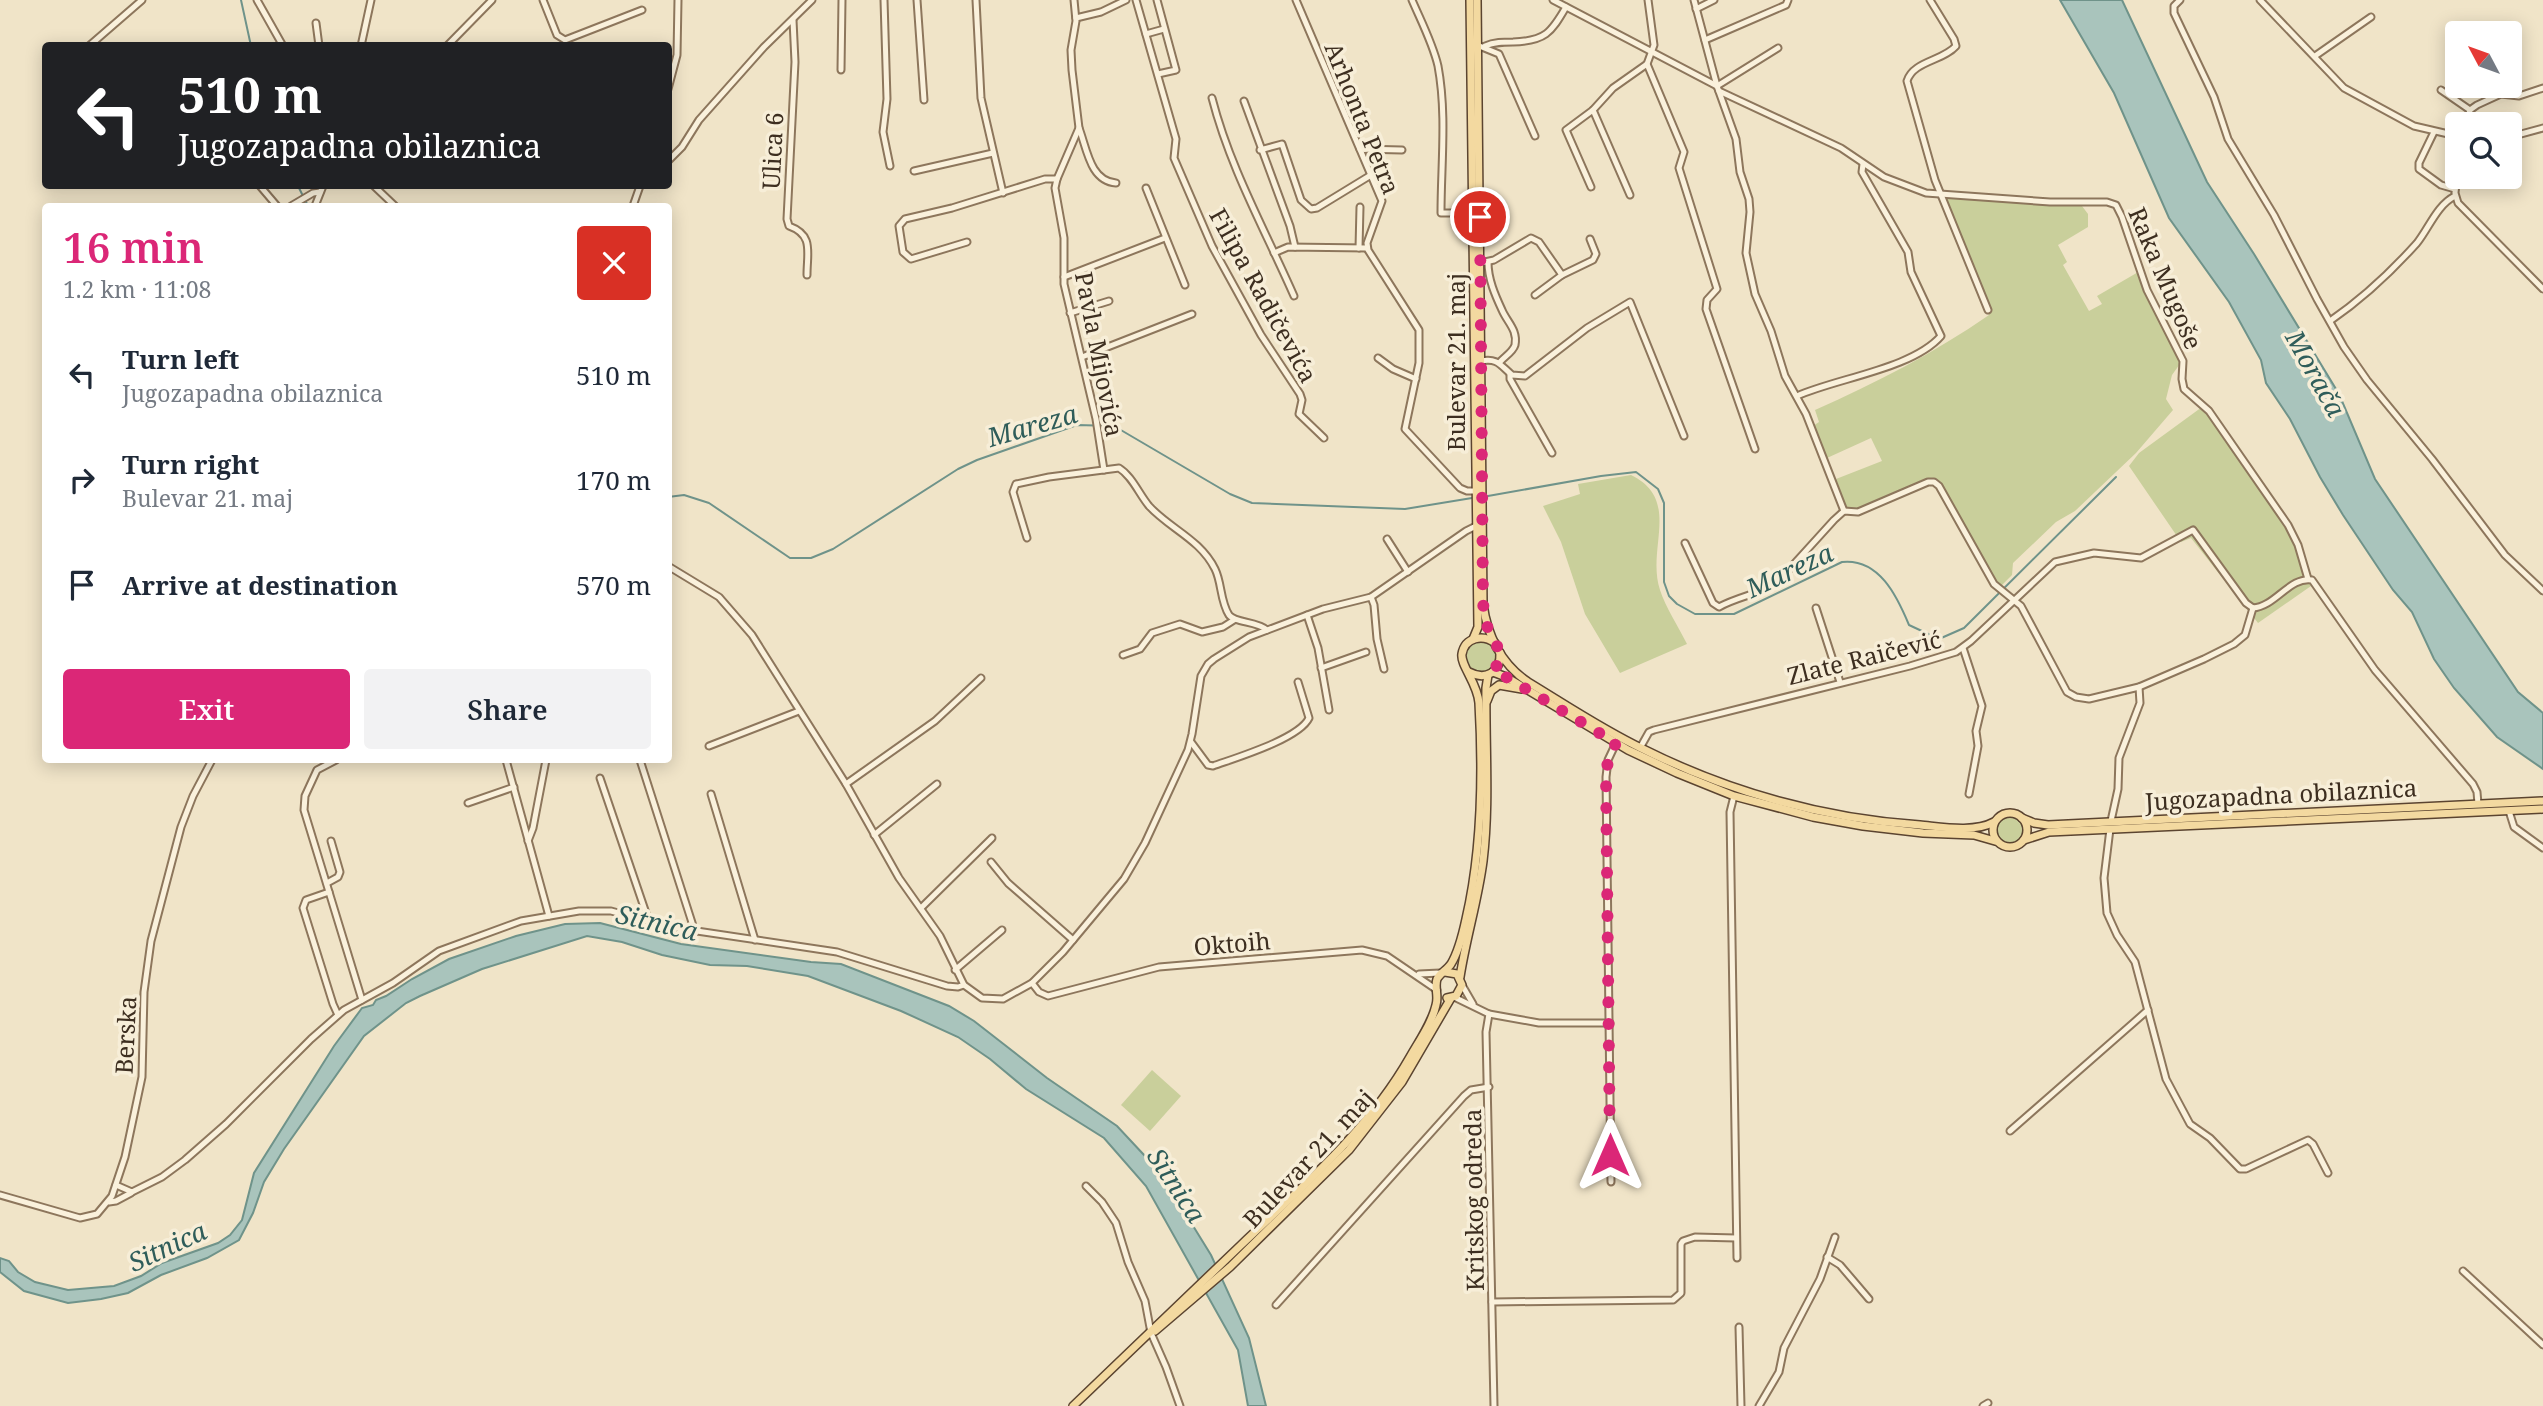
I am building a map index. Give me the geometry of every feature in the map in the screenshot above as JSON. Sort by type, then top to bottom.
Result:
[{"type":"main road","name":"Bulevar 21. maj","points":[[1470,0],[1478,626],[1473,639]]},
{"type":"main road","name":"Bulevar 21. maj","points":[[1477,0],[1481,46],[1484,263],[1481,361],[1483,604],[1487,626],[1495,643]]},
{"type":"main road","points":[[1469,672],[1478,676],[1491,674],[1506,677],[1616,743],[1668,769],[1734,796],[1863,827],[1977,835],[2009,848],[2024,840],[2027,828],[2022,818],[2009,813],[1979,827],[1871,820],[1760,796],[1733,787],[1640,748],[1517,674],[1508,666],[1495,643],[1485,638],[1473,639],[1466,644],[1462,654],[1463,664],[1476,688],[1479,702],[1477,848],[1466,922],[1454,960],[1437,979],[1438,991],[1444,997],[1460,993],[1477,903],[1484,855],[1486,705],[1491,674],[1500,663],[1500,652]]},
{"type":"main road","points":[[1486,705],[1491,691],[1499,685],[1525,688]]},
{"type":"main road","name":"Jugozapadna obilaznica","points":[[2024,840],[2043,833],[2110,825],[2543,801]]},
{"type":"main road","name":"Jugozapadna obilaznica","points":[[2022,818],[2048,825],[2110,825],[2543,809]]},
{"type":"main road","points":[[1994,822],[1992,831],[1995,841]]},
{"type":"main road","points":[[1444,973],[1453,972],[1461,981]]},
{"type":"main road","name":"Bulevar 21. maj","points":[[1227,1264],[1329,1161],[1373,1112],[1414,1050],[1436,1008],[1438,991]]},
{"type":"main road","name":"Bulevar 21. maj","points":[[1227,1264],[1331,1169],[1369,1126],[1416,1061],[1452,997]]},
{"type":"main road","points":[[1073,1406],[1227,1264]]},
{"type":"street","points":[[94,42],[142,0]]},
{"type":"street","points":[[257,0],[282,42]]},
{"type":"street","points":[[362,42],[370,0]]},
{"type":"street","points":[[451,42],[492,0]]},
{"type":"street","points":[[543,0],[557,36],[565,40],[642,10]]},
{"type":"street","points":[[672,74],[677,55],[678,0]]},
{"type":"street","points":[[672,157],[682,147],[699,120],[767,44],[812,0]]},
{"type":"street","points":[[841,70],[842,0]]},
{"type":"street","points":[[884,0],[887,99],[883,132],[890,166]]},
{"type":"street","points":[[917,0],[924,100]]},
{"type":"street","points":[[976,0],[981,97],[1003,193]]},
{"type":"street","points":[[1074,0],[1076,18],[1071,50],[1079,128],[1095,173],[1105,182],[1116,183]]},
{"type":"street","points":[[1076,18],[1101,12],[1126,0]]},
{"type":"street","name":"Filipa Radičevića","points":[[1136,0],[1176,139],[1174,158],[1199,218],[1228,278],[1300,394],[1302,400],[1299,414],[1324,438]]},
{"type":"street","points":[[1157,0],[1177,70],[1158,74]]},
{"type":"street","name":"Arhonta Petra","points":[[1296,0],[1382,204],[1367,248]]},
{"type":"street","points":[[1412,0],[1439,71],[1442,117],[1441,214],[1472,213]]},
{"type":"street","name":"Raka Mugoše","points":[[1553,0],[1718,88],[1841,148],[1899,184],[1943,195],[2050,202],[2107,202],[2119,208],[2145,286],[2183,361],[2184,389],[2208,411],[2288,525],[2298,545],[2308,579]]},
{"type":"street","points":[[1591,187],[1566,132],[1593,110],[1613,88],[1647,64],[1654,43],[1648,0]]},
{"type":"street","points":[[1694,0],[1718,88],[1736,139],[1740,172],[1749,200],[1746,244],[1755,294],[1771,331],[1785,376],[1797,396],[1844,511]]},
{"type":"street","points":[[1696,9],[1714,0]]},
{"type":"street","points":[[1705,40],[1786,5],[1788,0]]},
{"type":"street","points":[[1930,0],[1956,46],[1948,53],[1914,70],[1907,81],[1935,180],[1988,310]]},
{"type":"street","points":[[2180,0],[2174,6],[2174,13],[2210,87],[2228,139],[2274,215],[2330,321],[2363,375],[2510,561],[2543,591]]},
{"type":"street","points":[[2260,0],[2339,84],[2411,125],[2445,134]]},
{"type":"street","points":[[1481,46],[1543,37],[1552,31],[1566,7]]},
{"type":"street","points":[[2315,56],[2371,17]]},
{"type":"street","name":"Ulica 6","points":[[793,19],[795,62],[787,219],[789,226],[801,231],[807,240],[807,275]]},
{"type":"street","points":[[316,23],[318,42]]},
{"type":"street","points":[[1146,34],[1164,29]]},
{"type":"street","points":[[1481,46],[1500,55],[1535,136]]},
{"type":"street","points":[[1718,88],[1778,48]]},
{"type":"street","points":[[1647,64],[1684,152],[1679,168],[1717,289],[1707,300],[1706,309],[1755,449]]},
{"type":"street","points":[[2441,90],[2470,110],[2501,94],[2519,96],[2543,88]]},
{"type":"street","points":[[1212,98],[1230,156],[1294,296]]},
{"type":"street","points":[[1244,101],[1290,226],[1295,247]]},
{"type":"street","points":[[1593,110],[1630,195]]},
{"type":"street","name":"Pavla Mijovića","points":[[1079,128],[1057,179],[1055,191],[1063,238],[1070,313],[1096,418],[1104,470]]},
{"type":"street","points":[[2522,134],[2543,128]]},
{"type":"street","points":[[2434,132],[2419,163],[2419,169],[2445,186]]},
{"type":"street","points":[[1260,150],[1282,144],[1301,200],[1311,209],[1371,175]]},
{"type":"street","points":[[1360,149],[1402,150]]},
{"type":"street","points":[[914,172],[993,153]]},
{"type":"street","points":[[1797,396],[1894,365],[1941,335],[1911,272],[1908,252],[1862,172],[1863,164]]},
{"type":"street","points":[[967,242],[911,259],[902,250],[899,226],[905,219],[1045,179],[1057,179]]},
{"type":"street","points":[[1146,188],[1185,285]]},
{"type":"street","points":[[262,189],[274,203]]},
{"type":"street","points":[[316,203],[322,189]]},
{"type":"street","points":[[377,189],[392,203]]},
{"type":"street","points":[[2455,189],[2455,196],[2472,218],[2543,289]]},
{"type":"street","points":[[296,203],[320,192]]},
{"type":"street","points":[[2330,321],[2370,290],[2414,246],[2443,206],[2455,196]]},
{"type":"street","points":[[1359,248],[1360,207]]},
{"type":"street","points":[[1065,277],[1164,238]]},
{"type":"street","points":[[1500,362],[1513,349],[1513,327],[1503,314],[1484,263],[1531,238],[1539,242],[1562,275]]},
{"type":"street","points":[[1535,295],[1562,275],[1593,260],[1596,254],[1590,239]]},
{"type":"street","points":[[1274,253],[1295,247],[1367,248],[1382,275],[1417,325],[1420,354],[1405,426],[1406,433],[1432,456],[1460,488],[1475,491]]},
{"type":"street","points":[[1070,313],[1109,301]]},
{"type":"street","points":[[1510,374],[1522,377],[1530,374],[1587,328],[1630,302],[1684,436]]},
{"type":"street","points":[[1082,357],[1192,314]]},
{"type":"street","points":[[1378,358],[1393,369],[1416,379]]},
{"type":"street","points":[[1481,361],[1500,362],[1510,374],[1552,453]]},
{"type":"street","points":[[1027,537],[1013,492],[1014,485],[1049,477],[1116,468],[1123,470],[1156,512],[1202,548],[1215,569],[1228,614],[1234,620],[1249,622],[1267,630]]},
{"type":"street","points":[[1685,542],[1713,603],[1719,607],[1740,596],[1776,584],[1844,511],[1858,512],[1928,482],[1934,482],[1939,486],[2000,591],[2021,606],[2072,695],[2089,699],[2138,687],[2234,644],[2247,631],[2253,608],[2265,605],[2298,581],[2308,579],[2319,587],[2375,670],[2473,784],[2478,804]]},
{"type":"street","points":[[672,568],[708,589],[729,606],[752,635],[846,784],[899,878],[945,944],[964,985],[982,998],[996,1000],[1009,997],[1032,983],[1073,940],[1131,869],[1191,741],[1198,688],[1205,669],[1214,659],[1249,637],[1307,615],[1371,597],[1476,526]]},
{"type":"street","name":"Zlate Raičević","points":[[1640,748],[1649,732],[1654,730],[1910,666],[1963,648],[2055,562],[2094,553],[2141,558],[2193,530],[2246,603],[2253,608]]},
{"type":"street","points":[[1387,539],[1408,572]]},
{"type":"street","points":[[1371,597],[1384,669]]},
{"type":"street","points":[[1816,608],[1840,682]]},
{"type":"street","points":[[1307,615],[1318,648],[1329,710]]},
{"type":"street","points":[[1123,655],[1140,649],[1152,633],[1176,625],[1202,632],[1223,627],[1234,620]]},
{"type":"street","points":[[1249,622],[1249,637]]},
{"type":"street","points":[[1963,648],[1982,706],[1976,731],[1978,746],[1969,794]]},
{"type":"street","points":[[1321,667],[1366,652]]},
{"type":"street","points":[[846,784],[935,721],[981,678]]},
{"type":"street","points":[[1191,741],[1208,765],[1213,766],[1301,728],[1309,718],[1298,682]]},
{"type":"street","points":[[2138,687],[2140,703],[2119,758],[2118,789],[2105,856],[2105,905],[2110,923],[2135,962],[2166,1079],[2192,1126],[2210,1138],[2242,1170],[2308,1140],[2315,1147],[2328,1173]]},
{"type":"street","points":[[709,746],[799,711]]},
{"type":"street","points":[[1611,1182],[1606,777],[1608,760],[1616,743]]},
{"type":"street","name":"Berska","points":[[109,1202],[131,1133],[142,1077],[144,992],[151,941],[183,819],[211,763]]},
{"type":"street","points":[[330,763],[317,770],[303,803],[362,1000]]},
{"type":"street","points":[[507,763],[549,916]]},
{"type":"street","points":[[528,841],[545,763]]},
{"type":"street","points":[[641,763],[695,932]]},
{"type":"street","points":[[600,778],[649,922]]},
{"type":"street","points":[[874,835],[937,785]]},
{"type":"street","points":[[468,803],[514,787]]},
{"type":"street","points":[[711,794],[755,940]]},
{"type":"street","points":[[1734,796],[1730,812],[1737,1258]]},
{"type":"street","points":[[2509,811],[2514,827],[2543,848]]},
{"type":"street","points":[[921,908],[992,838]]},
{"type":"street","points":[[327,883],[338,877],[340,872],[331,841]]},
{"type":"street","points":[[991,862],[1008,883],[1073,940]]},
{"type":"street","points":[[329,891],[306,900],[303,908],[338,1015]]},
{"type":"street","points":[[0,1195],[80,1218],[97,1214],[109,1202],[116,1202],[162,1177],[185,1160],[338,1015],[393,983],[439,951],[502,926],[579,911],[605,910],[695,932],[837,952],[956,988],[964,985]]},
{"type":"street","points":[[956,970],[1002,930]]},
{"type":"street","name":"Oktoih","points":[[1032,983],[1039,992],[1048,996],[1159,967],[1357,950],[1387,956],[1438,991]]},
{"type":"street","points":[[1416,974],[1444,973]]},
{"type":"street","points":[[1461,981],[1473,1004]]},
{"type":"street","points":[[1452,997],[1473,1004],[1489,1014],[1539,1023],[1610,1023]]},
{"type":"street","points":[[2010,1131],[2148,1010]]},
{"type":"street","name":"Kritskog odreda","points":[[1489,1014],[1486,1028],[1494,1406]]},
{"type":"street","points":[[1276,1305],[1464,1096],[1471,1090],[1489,1087]]},
{"type":"street","points":[[116,1185],[132,1192]]},
{"type":"street","points":[[1086,1186],[1102,1202],[1116,1223],[1128,1262],[1145,1301],[1151,1333],[1180,1406]]},
{"type":"street","points":[[1492,1302],[1673,1300],[1681,1293],[1683,1241],[1695,1237],[1736,1238]]},
{"type":"street","points":[[1759,1406],[1779,1372],[1784,1348],[1820,1279],[1835,1237]]},
{"type":"street","points":[[1827,1257],[1840,1265],[1869,1299]]},
{"type":"street","points":[[2462,1271],[2543,1345]]},
{"type":"street","points":[[1739,1326],[1741,1406]]},
{"type":"green space","points":[[1945,199],[2079,202],[2088,214],[2088,227],[2058,245],[2067,262],[2063,265],[2089,311],[2102,304],[2097,296],[2140,271],[2182,361],[2172,375],[2166,399],[2173,410],[2136,453],[2075,511],[2056,522],[2013,563],[2012,575],[1999,588],[1940,483],[1934,479],[1926,481],[1857,509],[1847,509],[1836,479],[1882,461],[1871,438],[1827,458],[1813,426],[1819,422],[1815,410],[1904,367],[1989,315],[1973,278],[1978,275],[1954,225]]},
{"type":"green space","points":[[2202,407],[2285,525],[2311,586],[2258,623],[2191,538],[2181,542],[2129,466],[2139,453]]},
{"type":"green space","points":[[1631,475],[1646,485],[1655,498],[1659,511],[1657,574],[1660,590],[1687,644],[1620,673],[1585,614],[1561,542],[1543,506],[1580,494],[1578,484]]},
{"type":"green space","points":[[1481,642],[1492,646],[1496,657],[1492,668],[1481,672],[1470,668],[1466,657],[1470,646]]},
{"type":"green space","points":[[2010,817],[2019,821],[2023,830],[2019,839],[2010,843],[2001,839],[1997,830],[2001,821]]},
{"type":"green space","points":[[1152,1070],[1181,1096],[1150,1131],[1121,1105]]},
{"type":"water","name":"Morača","points":[[2060,0],[2122,0],[2207,182],[2339,394],[2375,479],[2518,692],[2543,713],[2543,769],[2497,737],[2454,688],[2434,659],[2412,612],[2393,590],[2343,515],[2290,419],[2266,383],[2261,360],[2229,302],[2169,218],[2114,93]]},
{"type":"water","points":[[600,923],[681,944],[841,964],[949,1006],[974,1021],[1047,1078],[1117,1126],[1144,1155],[1174,1195],[1211,1255],[1249,1338],[1266,1406],[1248,1406],[1238,1350],[1146,1186],[1104,1138],[1026,1089],[990,1059],[958,1037],[901,1011],[808,976],[747,966],[710,965],[662,955],[622,942],[587,936],[482,969],[420,996],[406,1003],[364,1036],[284,1149],[264,1182],[253,1213],[239,1240],[207,1258],[161,1275],[128,1293],[101,1299],[68,1303],[24,1291],[0,1272],[0,1258],[9,1261],[18,1272],[35,1282],[68,1290],[114,1286],[141,1276],[162,1263],[218,1243],[230,1235],[242,1220],[254,1173],[334,1046],[362,1008],[373,1005],[376,1000],[449,959],[516,936],[565,924]]},
{"type":"waterway","name":"Mareza","points":[[241,0],[250,42]]},
{"type":"waterway","name":"Mareza","points":[[300,189],[306,203]]},
{"type":"waterway","name":"Mareza","points":[[672,496],[684,495],[709,503],[790,558],[811,558],[833,549],[958,469],[1077,425],[1114,426],[1230,494],[1252,503],[1405,509],[1472,498]]},
{"type":"waterway","name":"Mareza","points":[[1488,496],[1636,472],[1658,489],[1664,503],[1664,582],[1669,596],[1695,614],[1734,614],[1842,562],[1855,562],[1866,566],[1885,581],[1899,602],[1909,625],[1939,639],[1964,628],[2116,477]]},
{"type":"route","points":[[1480,217],[1483,604],[1487,626],[1501,658],[1493,672],[1506,677],[1616,743],[1608,760],[1606,777],[1610,1155]]},
{"type":"water label","name":"Sitnica","points":[[657,922]]},
{"type":"water label","name":"Sitnica","points":[[1177,1185]]},
{"type":"water label","name":"Sitnica","points":[[167,1246]]}]
